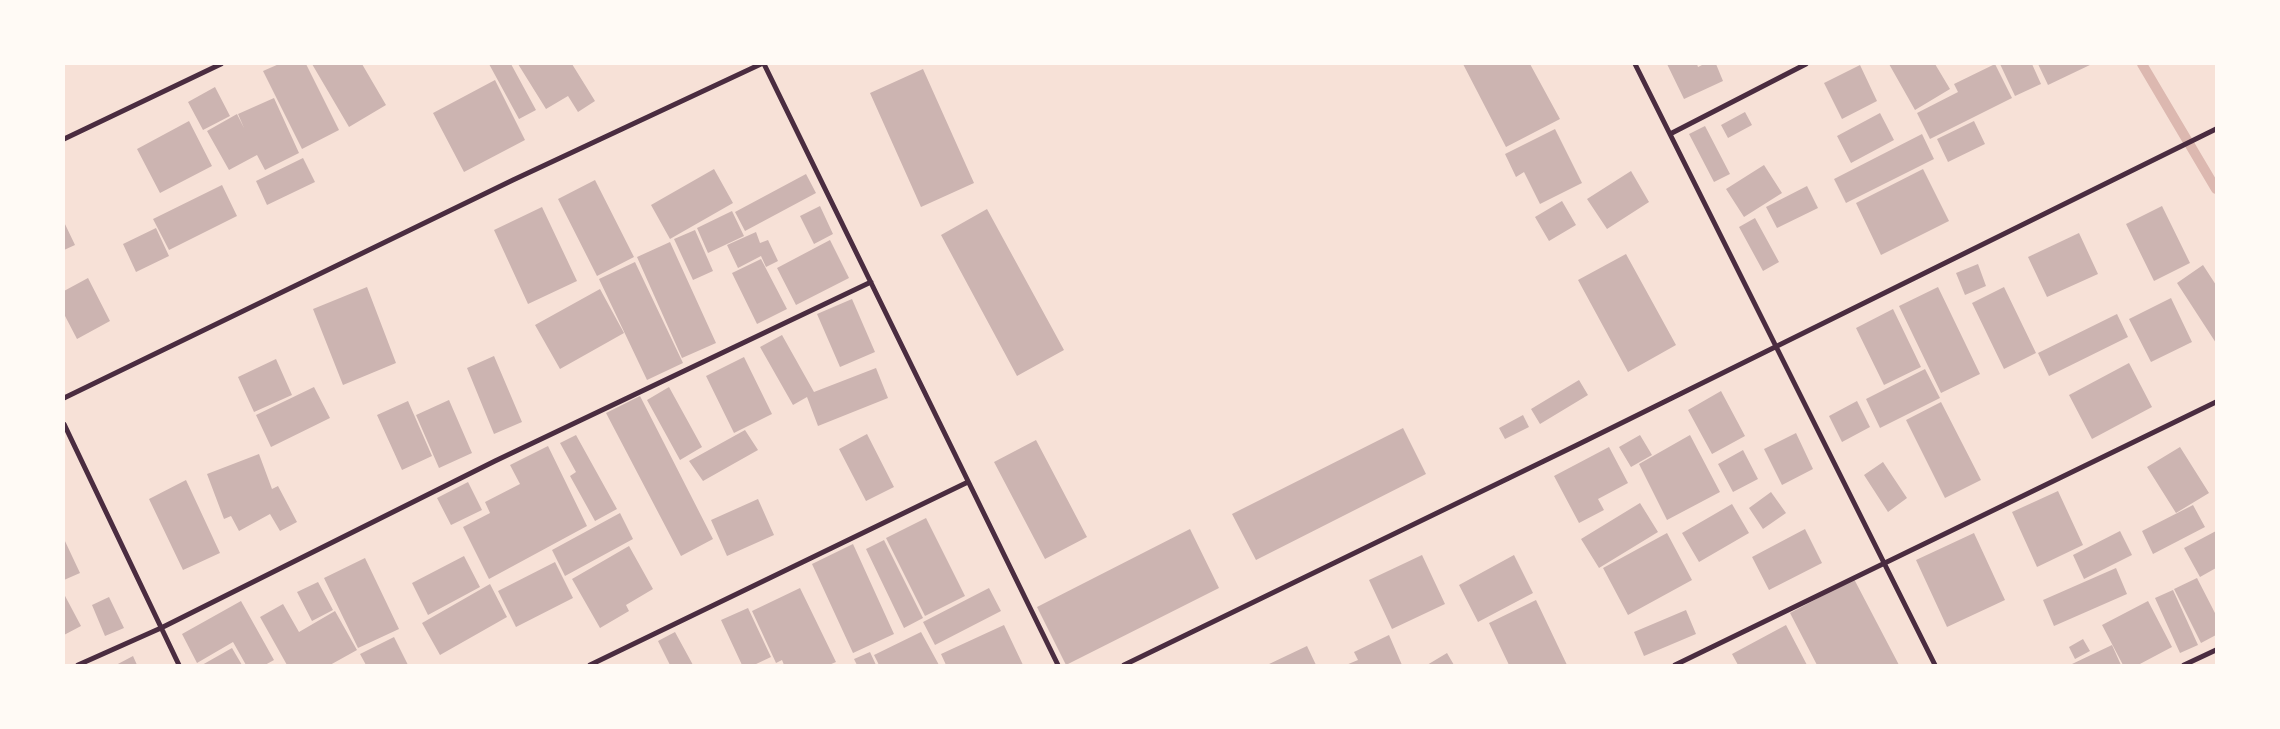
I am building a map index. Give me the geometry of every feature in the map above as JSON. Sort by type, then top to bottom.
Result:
[{"type":"street","points":[[64,139],[221,64]]},
{"type":"street","points":[[64,398],[513,180],[760,64]]},
{"type":"street","points":[[764,64],[1058,665]]},
{"type":"street","points":[[1635,64],[1935,665]]},
{"type":"street","points":[[1670,134],[1806,64]]},
{"type":"street","points":[[1124,665],[1776,347],[2216,129]]},
{"type":"street","points":[[78,665],[161,628],[495,462],[871,282]]},
{"type":"street","points":[[1675,665],[2216,402]]},
{"type":"street","points":[[64,424],[180,665]]},
{"type":"street","points":[[590,665],[968,482]]},
{"type":"street","points":[[2184,665],[2216,650]]},
{"type":"building","points":[[279,64],[306,64],[339,130],[302,149],[263,71]]},
{"type":"building","points":[[312,64],[362,64],[386,105],[349,127]]},
{"type":"building","points":[[489,64],[511,64],[536,110],[519,119]]},
{"type":"building","points":[[518,64],[572,64],[595,101],[578,112],[568,96],[546,109]]},
{"type":"building","points":[[1463,64],[1530,64],[1560,119],[1506,147]]},
{"type":"building","points":[[1667,64],[1697,64],[1698,67],[1704,64],[1716,64],[1723,81],[1684,99]]},
{"type":"building","points":[[1889,64],[1935,64],[1950,89],[1915,110]]},
{"type":"building","points":[[1995,64],[2012,98],[1930,139],[1917,113],[1958,92],[1954,84]]},
{"type":"building","points":[[2000,64],[2032,64],[2041,84],[2015,96]]},
{"type":"building","points":[[2038,64],[2092,64],[2048,85]]},
{"type":"building","points":[[1860,65],[1877,101],[1842,119],[1824,83]]},
{"type":"building","points":[[923,69],[974,183],[921,207],[870,93]]},
{"type":"building","points":[[495,80],[525,140],[464,172],[433,113]]},
{"type":"building","points":[[215,87],[230,116],[203,130],[188,102]]},
{"type":"building","points":[[274,98],[299,153],[265,170],[257,155],[229,170],[207,131],[237,114],[244,128],[238,114]]},
{"type":"building","points":[[1745,112],[1752,125],[1728,138],[1721,125]]},
{"type":"building","points":[[1880,113],[1894,140],[1851,163],[1837,136]]},
{"type":"building","points":[[189,121],[212,166],[160,193],[137,149]]},
{"type":"building","points":[[1974,121],[1985,144],[1948,162],[1937,139]]},
{"type":"building","points":[[1705,126],[1730,174],[1714,182],[1689,134]]},
{"type":"building","points":[[1555,129],[1582,183],[1540,204],[1524,172],[1516,177],[1505,154]]},
{"type":"building","points":[[1922,134],[1934,159],[1846,203],[1834,179]]},
{"type":"building","points":[[303,158],[315,182],[267,205],[256,181]]},
{"type":"building","points":[[1764,165],[1782,193],[1744,217],[1726,189]]},
{"type":"building","points":[[714,169],[733,203],[670,239],[651,205]]},
{"type":"building","points":[[1923,169],[1949,221],[1881,255],[1856,203]]},
{"type":"building","points":[[1631,171],[1649,202],[1607,229],[1587,199]]},
{"type":"building","points":[[806,174],[816,193],[745,231],[735,212]]},
{"type":"building","points":[[595,180],[634,257],[597,276],[558,199]]},
{"type":"building","points":[[222,185],[237,216],[169,250],[153,219]]},
{"type":"building","points":[[1807,186],[1818,208],[1777,228],[1766,207]]},
{"type":"building","points":[[1562,201],[1576,225],[1549,241],[1535,217]]},
{"type":"building","points":[[820,206],[833,234],[814,244],[800,216]]},
{"type":"building","points":[[2162,206],[2190,263],[2154,281],[2126,224]]},
{"type":"building","points":[[542,207],[577,281],[528,304],[494,230]]},
{"type":"building","points":[[987,209],[1064,350],[1017,376],[941,235]]},
{"type":"building","points":[[732,211],[744,236],[708,253],[697,228]]},
{"type":"building","points":[[1755,218],[1779,262],[1763,271],[1739,227]]},
{"type":"building","points":[[64,222],[75,245],[64,250]]},
{"type":"building","points":[[156,228],[169,256],[136,272],[123,244]]},
{"type":"building","points":[[695,230],[713,271],[693,280],[674,239]]},
{"type":"building","points":[[756,232],[760,243],[768,240],[778,261],[766,267],[761,256],[738,268],[727,245]]},
{"type":"building","points":[[2079,233],[2098,274],[2047,297],[2028,257]]},
{"type":"building","points":[[830,240],[849,278],[796,305],[777,268]]},
{"type":"building","points":[[670,242],[716,343],[682,358],[637,257]]},
{"type":"building","points":[[1626,254],[1676,345],[1628,372],[1578,280]]},
{"type":"building","points":[[761,259],[787,309],[757,324],[732,273]]},
{"type":"building","points":[[635,262],[683,363],[647,380],[599,279]]},
{"type":"building","points":[[1978,264],[1986,286],[1965,295],[1956,273]]},
{"type":"building","points":[[2203,265],[2216,285],[2216,343],[2177,283]]},
{"type":"building","points":[[88,278],[110,321],[77,339],[64,314],[64,291]]},
{"type":"building","points":[[367,287],[396,363],[343,385],[313,309]]},
{"type":"building","points":[[1938,287],[1980,374],[1941,393],[1899,306]]},
{"type":"building","points":[[2004,287],[2036,353],[2004,369],[1972,303]]},
{"type":"building","points":[[600,289],[624,333],[560,369],[535,325]]},
{"type":"building","points":[[2171,298],[2192,342],[2151,362],[2129,319]]},
{"type":"building","points":[[852,299],[875,352],[840,367],[817,314]]},
{"type":"building","points":[[1893,309],[1921,367],[1884,385],[1856,328]]},
{"type":"building","points":[[2117,314],[2128,337],[2049,376],[2038,353]]},
{"type":"building","points":[[782,335],[814,392],[876,368],[888,398],[818,426],[807,397],[793,405],[760,347]]},
{"type":"building","points":[[494,356],[522,422],[494,434],[467,368]]},
{"type":"building","points":[[744,357],[772,414],[734,433],[706,376]]},
{"type":"building","points":[[276,359],[292,395],[254,412],[238,377]]},
{"type":"building","points":[[2129,363],[2152,407],[2092,439],[2069,395]]},
{"type":"building","points":[[1925,369],[1940,398],[1880,428],[1866,399]]},
{"type":"building","points":[[1579,380],[1588,395],[1540,424],[1531,409]]},
{"type":"building","points":[[314,387],[330,418],[271,447],[256,415]]},
{"type":"building","points":[[669,387],[702,447],[680,460],[647,400]]},
{"type":"building","points":[[1721,391],[1745,436],[1712,454],[1688,410]]},
{"type":"building","points":[[640,396],[713,539],[681,556],[606,413]]},
{"type":"building","points":[[449,400],[472,453],[439,468],[416,415]]},
{"type":"building","points":[[408,401],[432,456],[402,470],[377,415]]},
{"type":"building","points":[[1857,401],[1870,427],[1842,442],[1829,416]]},
{"type":"building","points":[[1941,402],[1981,480],[1945,498],[1906,420]]},
{"type":"building","points":[[1523,415],[1529,427],[1505,439],[1499,428]]},
{"type":"building","points":[[1403,428],[1426,474],[1256,560],[1232,514]]},
{"type":"building","points":[[745,430],[758,450],[703,481],[689,461]]},
{"type":"building","points":[[1796,433],[1813,469],[1782,485],[1764,449]]},
{"type":"building","points":[[867,434],[894,487],[866,501],[839,449]]},
{"type":"building","points":[[576,435],[617,509],[595,521],[570,476],[576,472],[560,443]]},
{"type":"building","points":[[1640,435],[1652,455],[1631,467],[1619,447]]},
{"type":"building","points":[[1690,435],[1720,492],[1667,520],[1639,464]]},
{"type":"building","points":[[1036,440],[1087,537],[1045,559],[994,462]]},
{"type":"building","points":[[548,446],[587,526],[489,579],[463,527],[490,513],[485,502],[520,484],[510,465]]},
{"type":"building","points":[[1609,447],[1628,483],[1598,499],[1604,510],[1579,523],[1554,476]]},
{"type":"building","points":[[2180,447],[2209,493],[2176,513],[2147,467]]},
{"type":"building","points":[[1743,450],[1758,479],[1733,492],[1718,464]]},
{"type":"building","points":[[259,454],[272,489],[278,486],[297,522],[280,531],[270,514],[239,531],[231,516],[224,519],[207,474]]},
{"type":"building","points":[[1883,462],[1907,498],[1888,512],[1864,475]]},
{"type":"building","points":[[186,480],[220,553],[183,570],[149,499]]},
{"type":"building","points":[[468,482],[482,510],[451,525],[437,498]]},
{"type":"building","points":[[2058,491],[2083,545],[2037,567],[2012,512]]},
{"type":"building","points":[[1771,492],[1786,513],[1763,529],[1749,508]]},
{"type":"building","points":[[758,499],[774,535],[727,556],[711,520]]},
{"type":"building","points":[[1640,503],[1658,532],[1599,568],[1581,539]]},
{"type":"building","points":[[1732,504],[1749,533],[1699,562],[1682,533]]},
{"type":"building","points":[[2193,505],[2205,527],[2153,554],[2142,531]]},
{"type":"building","points":[[620,513],[633,539],[565,576],[552,550]]},
{"type":"building","points":[[926,518],[965,596],[925,616],[886,538]]},
{"type":"building","points":[[1190,529],[1219,588],[1066,665],[1037,607]]},
{"type":"building","points":[[1805,529],[1822,563],[1769,590],[1752,557]]},
{"type":"building","points":[[2120,531],[2132,555],[2084,579],[2073,555]]},
{"type":"building","points":[[2216,531],[2216,568],[2200,577],[2184,548]]},
{"type":"building","points":[[1667,533],[1692,580],[1628,615],[1603,568]]},
{"type":"building","points":[[1974,533],[2005,600],[1947,627],[1916,560]]},
{"type":"building","points":[[64,539],[80,573],[64,580]]},
{"type":"building","points":[[884,540],[923,618],[904,628],[866,549]]},
{"type":"building","points":[[853,544],[894,634],[853,653],[812,564]]},
{"type":"building","points":[[629,546],[653,589],[626,605],[629,611],[600,628],[572,579]]},
{"type":"building","points":[[1422,555],[1445,604],[1392,629],[1369,580]]},
{"type":"building","points":[[1514,555],[1533,593],[1478,622],[1459,585]]},
{"type":"building","points":[[464,556],[480,587],[428,615],[412,583]]},
{"type":"building","points":[[365,558],[399,629],[358,648],[324,578]]},
{"type":"building","points":[[555,562],[573,598],[516,627],[498,591]]},
{"type":"building","points":[[2116,568],[2127,594],[2054,626],[2043,600]]},
{"type":"building","points":[[2197,578],[2216,615],[2216,635],[2201,643],[2174,589]]},
{"type":"building","points":[[1854,579],[1899,665],[1817,665],[1790,613]]},
{"type":"building","points":[[318,582],[333,610],[312,621],[297,592]]},
{"type":"building","points":[[490,584],[507,617],[440,655],[422,623]]},
{"type":"building","points":[[800,588],[836,662],[829,665],[784,665],[782,660],[776,663],[752,611]]},
{"type":"building","points":[[989,588],[1001,611],[935,645],[923,622]]},
{"type":"building","points":[[2173,590],[2198,645],[2180,653],[2155,598]]},
{"type":"building","points":[[64,594],[81,626],[64,635]]},
{"type":"building","points":[[109,597],[124,628],[105,636],[92,605]]},
{"type":"building","points":[[1536,600],[1567,665],[1509,665],[1489,623]]},
{"type":"building","points":[[241,601],[274,660],[265,665],[246,665],[233,642],[197,663],[182,634]]},
{"type":"building","points":[[2148,601],[2172,647],[2138,665],[2123,665],[2102,625]]},
{"type":"building","points":[[283,604],[299,632],[335,611],[357,650],[330,665],[287,665],[260,617]]},
{"type":"building","points":[[748,608],[771,657],[754,665],[742,665],[721,620]]},
{"type":"building","points":[[1686,610],[1696,634],[1644,656],[1634,632]]},
{"type":"building","points":[[1004,625],[1023,665],[946,665],[941,654]]},
{"type":"building","points":[[1786,625],[1807,665],[1738,665],[1732,654]]},
{"type":"building","points":[[675,632],[693,665],[670,665],[658,641]]},
{"type":"building","points":[[921,632],[939,665],[879,665],[874,655]]},
{"type":"building","points":[[1389,635],[1402,665],[1346,665],[1358,660],[1354,652]]},
{"type":"building","points":[[394,637],[408,665],[366,665],[360,654]]},
{"type":"building","points":[[2083,639],[2090,651],[2075,659],[2069,647]]},
{"type":"building","points":[[2112,645],[2121,665],[2072,664]]},
{"type":"building","points":[[1307,646],[1316,665],[1267,665]]},
{"type":"building","points":[[232,648],[242,665],[202,665]]},
{"type":"building","points":[[870,652],[876,665],[857,665],[854,659]]},
{"type":"building","points":[[1447,653],[1454,665],[1427,665]]},
{"type":"building","points":[[133,656],[137,665],[116,665]]},
{"type":"waterway","points":[[2142,64],[2216,189]]}]
